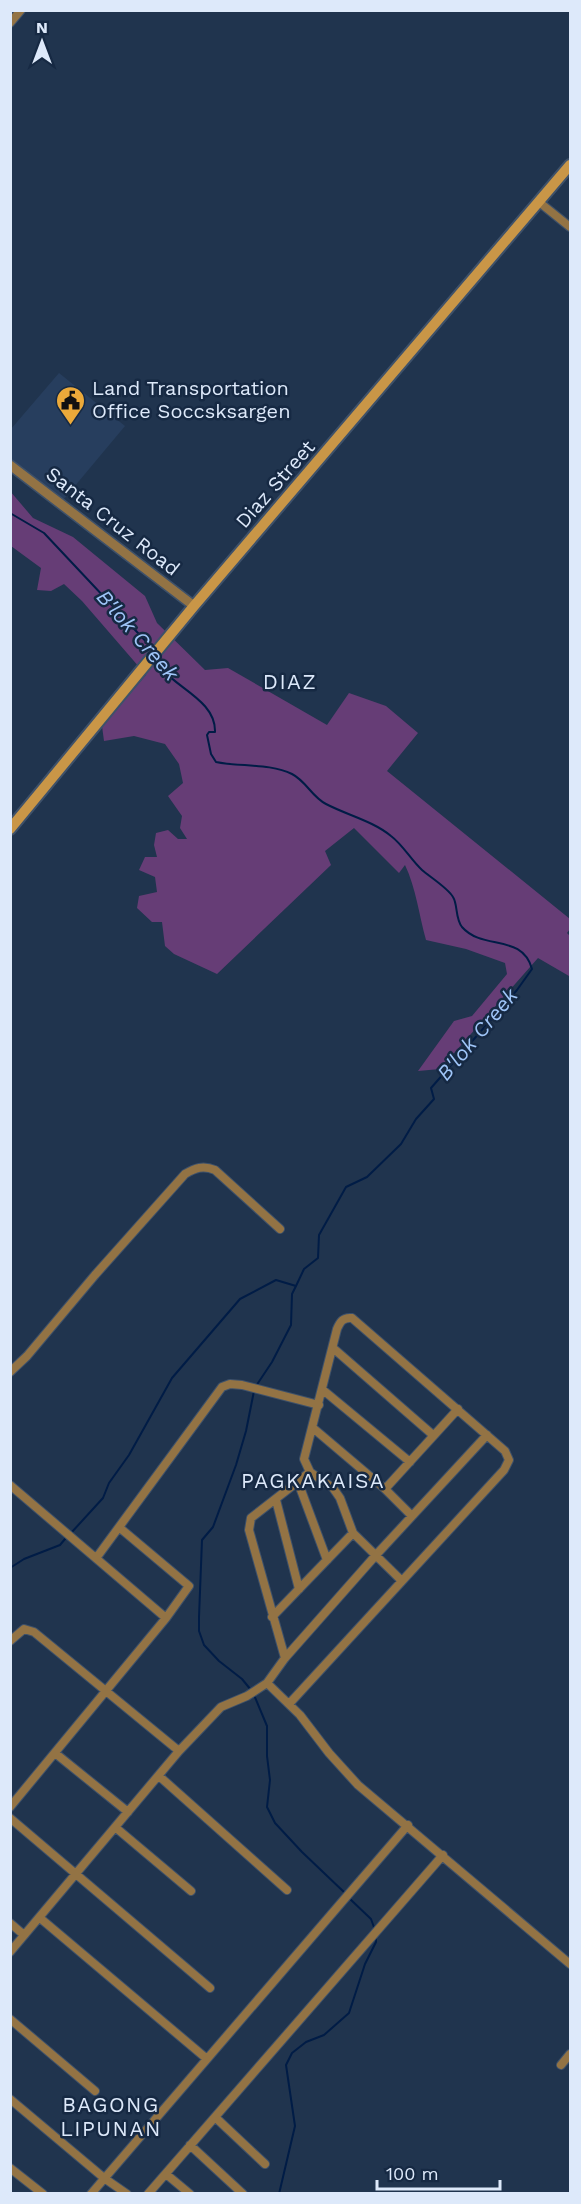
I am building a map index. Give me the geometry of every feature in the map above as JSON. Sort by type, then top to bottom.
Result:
[{"type":"main road","name":"Diaz Street","points":[[10,829],[194,606],[570,165]]},
{"type":"street","points":[[10,22],[18,12]]},
{"type":"street","points":[[539,202],[570,227]]},
{"type":"street","name":"Santa Cruz Road","points":[[10,465],[194,606]]},
{"type":"street","points":[[10,1372],[27,1356],[94,1275],[185,1174],[207,1167],[215,1170],[280,1229]]},
{"type":"street","points":[[289,1704],[507,1465],[508,1456],[505,1451],[351,1318],[347,1317],[340,1321],[313,1428],[303,1455],[310,1472],[333,1488],[340,1498],[353,1533],[401,1580]]},
{"type":"street","points":[[333,1348],[434,1435]]},
{"type":"street","points":[[97,1557],[222,1387],[236,1384],[319,1405]]},
{"type":"street","points":[[323,1390],[410,1462]]},
{"type":"street","points":[[385,1489],[458,1409]]},
{"type":"street","points":[[313,1428],[385,1489],[412,1516]]},
{"type":"street","points":[[10,1952],[179,1751],[221,1707],[247,1696],[267,1683],[285,1658],[376,1555],[487,1435]]},
{"type":"street","points":[[285,1658],[248,1527],[251,1518],[310,1472]]},
{"type":"street","points":[[298,1482],[327,1560]]},
{"type":"street","points":[[10,1485],[166,1618]]},
{"type":"street","points":[[276,1500],[299,1589]]},
{"type":"street","points":[[10,1807],[166,1618],[189,1586],[120,1528]]},
{"type":"street","points":[[272,1617],[353,1533]]},
{"type":"street","points":[[10,1641],[24,1629],[34,1632],[179,1751]]},
{"type":"street","points":[[267,1683],[289,1704],[358,1785],[570,1964]]},
{"type":"street","points":[[55,1753],[128,1812]]},
{"type":"street","points":[[159,1776],[287,1890]]},
{"type":"street","points":[[10,1818],[210,1988]]},
{"type":"street","points":[[91,2193],[408,1825]]},
{"type":"street","points":[[116,1827],[191,1891]]},
{"type":"street","points":[[148,2193],[443,1855]]},
{"type":"street","points":[[40,1918],[207,2059]]},
{"type":"street","points":[[10,1923],[24,1935]]},
{"type":"street","points":[[10,2019],[95,2091]]},
{"type":"street","points":[[561,2065],[570,2054]]},
{"type":"street","points":[[10,2098],[104,2178],[127,2193]]},
{"type":"street","points":[[215,2118],[265,2164]]},
{"type":"street","points":[[190,2145],[243,2193]]},
{"type":"street","points":[[10,2168],[43,2193]]},
{"type":"street","points":[[166,2174],[190,2193]]},
{"type":"shaded area","points":[[59,373],[125,426],[64,499],[10,459],[11,429]]},
{"type":"shaded area","points":[[10,491],[33,518],[73,537],[145,596],[157,623],[205,670],[228,668],[327,725],[349,693],[386,706],[418,733],[387,771],[570,919],[570,929],[567,933],[570,936],[569,976],[538,958],[440,1069],[418,1071],[454,1021],[472,1016],[507,974],[505,963],[466,949],[426,940],[415,892],[405,865],[399,873],[354,828],[325,851],[331,865],[217,974],[174,954],[165,946],[162,922],[152,922],[137,908],[139,896],[157,892],[155,877],[139,870],[145,857],[157,857],[154,845],[156,833],[168,830],[178,839],[187,839],[180,828],[182,816],[168,796],[183,783],[179,764],[165,744],[134,736],[104,741],[102,726],[146,675],[82,601],[64,584],[51,591],[37,590],[41,568],[11,546]]},
{"type":"waterway","name":"B'lok Creek","points":[[10,513],[44,533],[153,649]]},
{"type":"waterway","name":"B'lok Creek","points":[[157,657],[163,670],[210,712],[215,732],[209,732],[207,735],[211,754],[216,762],[274,768],[292,774],[321,801],[384,831],[422,870],[451,894],[455,900],[458,920],[462,927],[480,939],[511,946],[520,951],[527,958],[532,969],[517,990],[431,1088],[434,1099],[416,1119],[401,1144],[367,1177],[346,1187],[319,1235],[318,1258],[304,1269],[292,1294],[291,1325],[272,1362],[256,1386]]},
{"type":"waterway","points":[[71,1533],[103,1498],[109,1483],[129,1455],[172,1378],[240,1299],[276,1280],[296,1286]]},
{"type":"waterway","name":"B'lok Creek","points":[[251,1690],[204,1645],[199,1631],[199,1617],[202,1540],[213,1527],[236,1465],[254,1391]]},
{"type":"waterway","points":[[10,1568],[24,1559],[60,1545],[65,1539]]},
{"type":"waterway","name":"B'lok Creek","points":[[254,1695],[267,1726],[270,1780],[267,1807],[275,1823],[345,1893]]},
{"type":"waterway","name":"B'lok Creek","points":[[349,1898],[371,1919],[375,1930]]},
{"type":"waterway","name":"B'lok Creek","points":[[279,2194],[295,2126],[286,2065],[292,2053],[306,2042],[324,2035],[349,2013],[376,1937]]},
{"type":"place","name":"Land Transportation Office Soccsksargen","points":[[71,426]]},
{"type":"district","name":"DIAZ","points":[[290,681]]},
{"type":"district","name":"PAGKAKAISA","points":[[313,1480]]},
{"type":"district","name":"BAGONG LIPUNAN","points":[[111,2116]]}]
